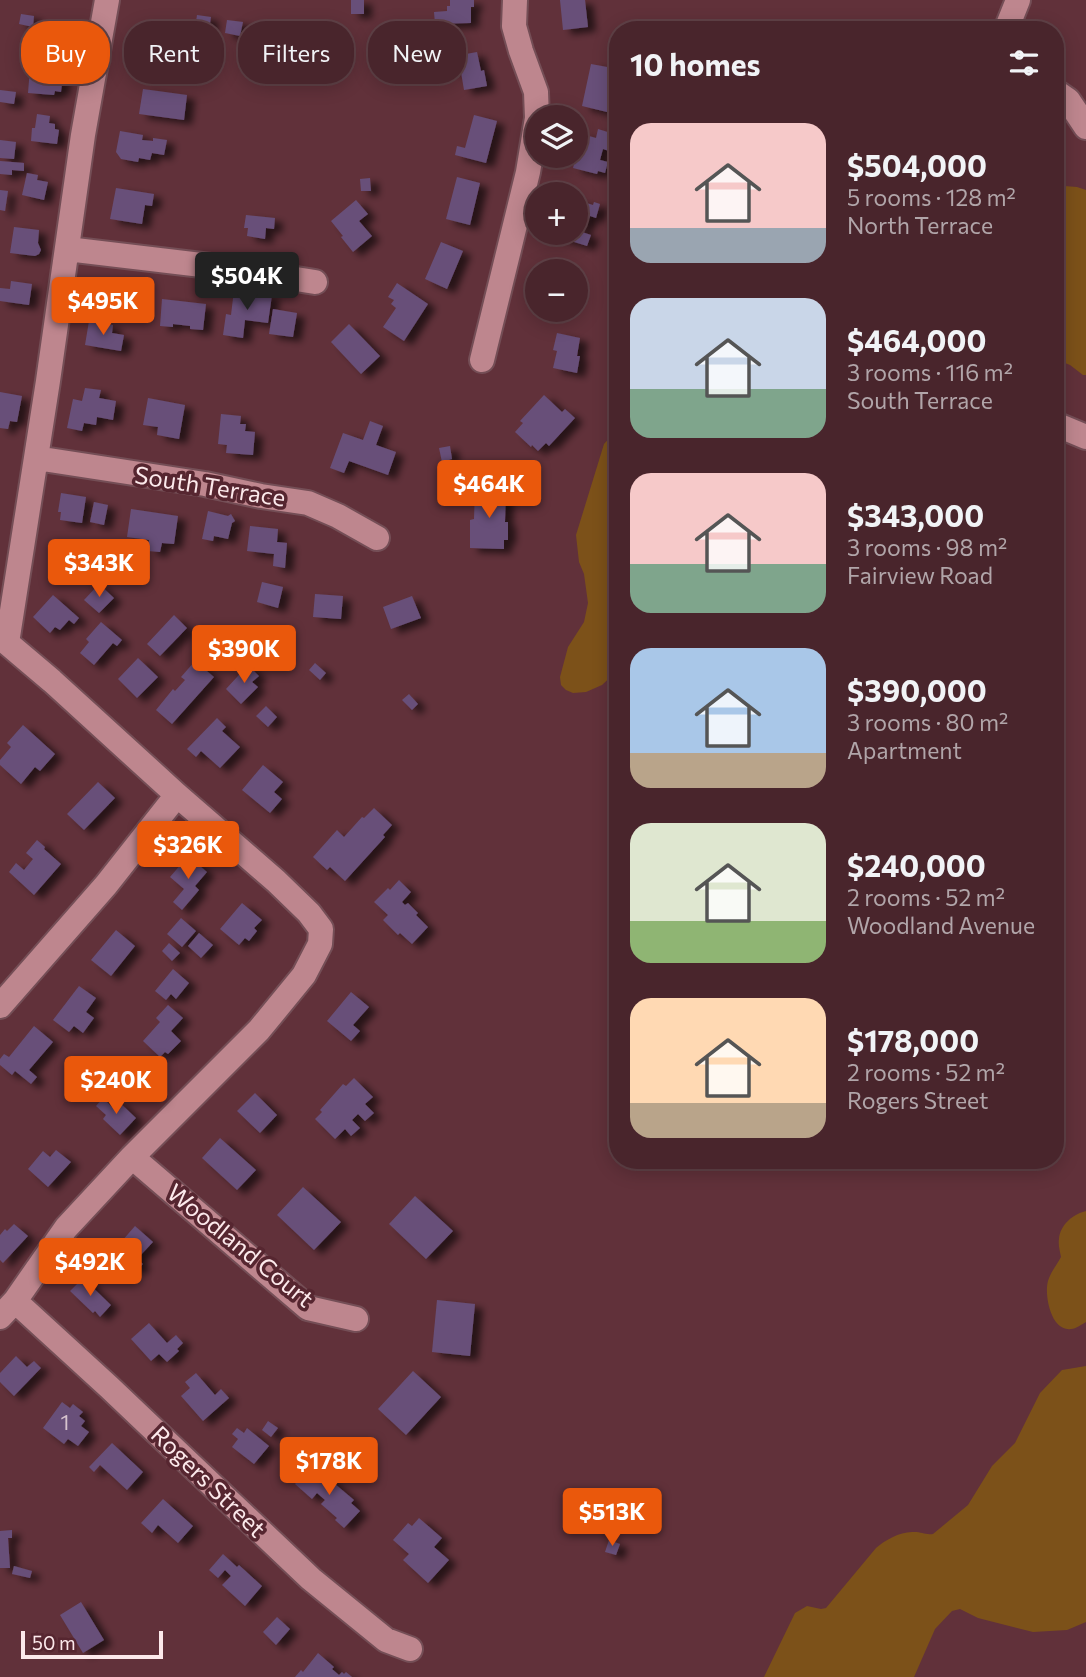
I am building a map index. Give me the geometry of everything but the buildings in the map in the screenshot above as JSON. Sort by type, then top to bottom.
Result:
[{"type":"street","points":[[7,1309],[66,1228],[132,1157],[259,1030],[304,975],[320,944],[321,934],[321,929],[309,913],[276,881],[4,640],[36,458],[83,135],[107,0]]},
{"type":"street","points":[[482,360],[528,172],[537,118],[536,92],[520,51],[514,26],[515,0]]},
{"type":"street","points":[[1010,21],[1018,0]]},
{"type":"street","points":[[1064,97],[1086,127]]},
{"type":"street","points":[[67,249],[227,268],[315,282]]},
{"type":"street","points":[[1064,428],[1086,437]]},
{"type":"street","name":"South Terrace","points":[[36,458],[308,503],[377,538]]},
{"type":"street","points":[[0,1006],[106,885],[177,795]]},
{"type":"street","name":"Woodland Court","points":[[132,1157],[308,1308],[356,1319]]},
{"type":"street","name":"Rogers Street","points":[[7,1309],[109,1387],[311,1579],[386,1640],[410,1649]]},
{"type":"shaded area","points":[[1064,186],[1086,190],[1086,375],[1064,363]]},
{"type":"shaded area","points":[[609,438],[609,678],[586,692],[573,693],[561,685],[560,677],[568,647],[584,622],[588,603],[576,535],[604,444]]},
{"type":"shaded area","points":[[1086,1211],[1086,1322],[1073,1329],[1064,1328],[1058,1325],[1050,1311],[1048,1281],[1061,1257],[1059,1241],[1062,1229],[1072,1217]]},
{"type":"shaded area","points":[[1086,1366],[1086,1622],[1067,1630],[1033,1632],[978,1618],[960,1609],[952,1611],[935,1629],[914,1677],[764,1677],[795,1613],[807,1606],[826,1608],[884,1542],[909,1532],[933,1534],[968,1505],[992,1466],[1015,1443],[1040,1393],[1062,1370]]}]
